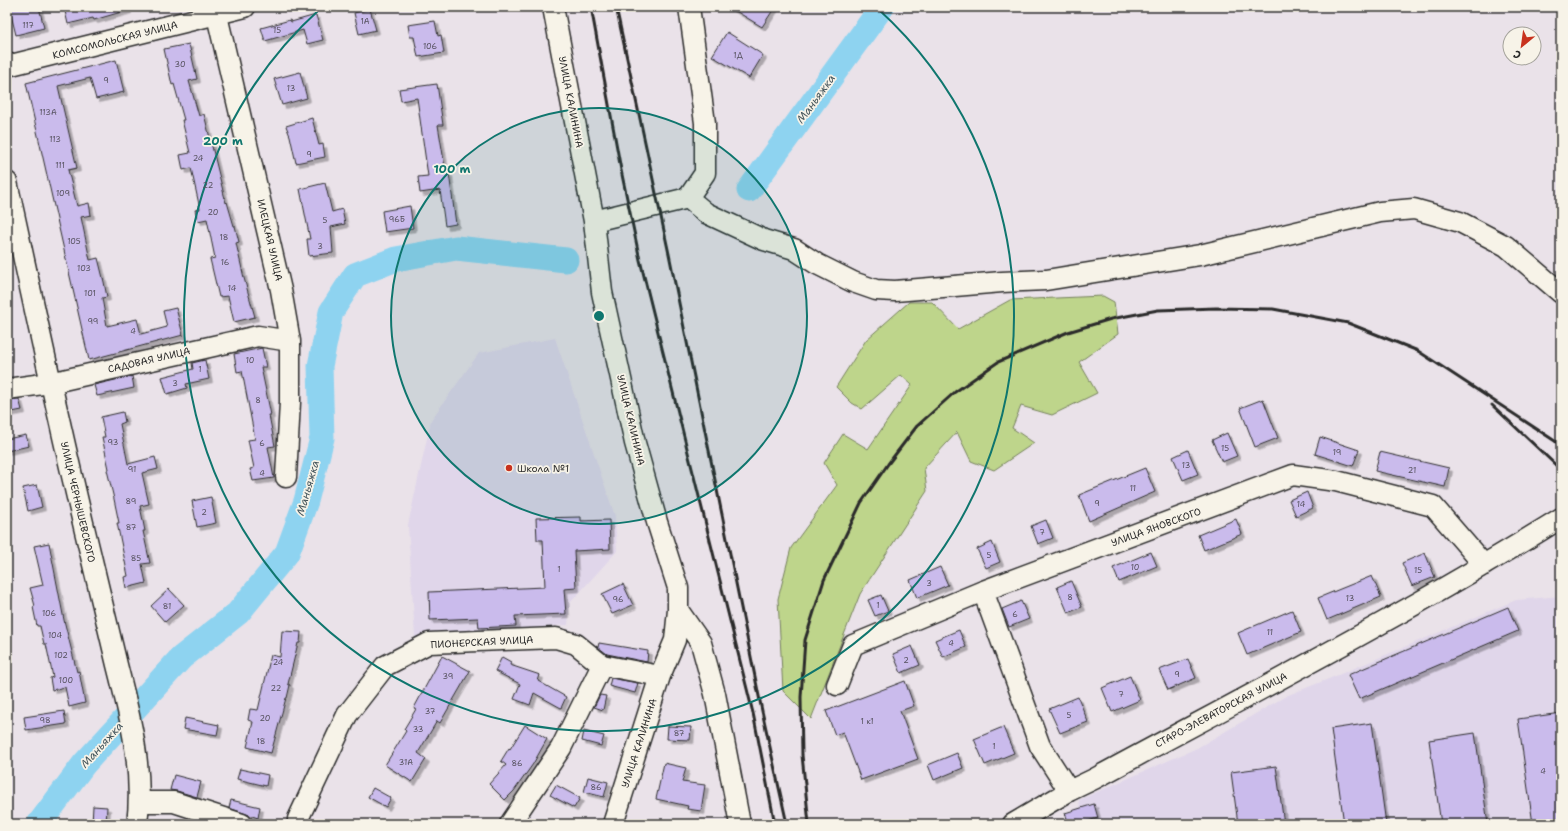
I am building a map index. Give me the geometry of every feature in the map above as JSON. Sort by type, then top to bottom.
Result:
[{"type":"street","name":"КОМСОМОЛЬСКАЯ УЛИЦА","points":[[7,66],[216,11],[245,7]]},
{"type":"street","name":"УЛИЦА КАЛИНИНА","points":[[553,7],[594,221],[602,292],[628,413],[657,522],[678,588],[678,610],[675,640],[660,676],[613,824]]},
{"type":"street","points":[[594,221],[688,198],[705,173],[705,130],[689,7]]},
{"type":"street","name":"ИЛЕЦКАЯ УЛИЦА","points":[[216,11],[282,290],[290,341],[290,402],[286,477]]},
{"type":"street","name":"УЛИЦА ЧЕРНЫШЕВСКОГО","points":[[7,182],[50,383],[89,551],[124,690],[134,742],[140,802],[137,824]]},
{"type":"street","points":[[688,198],[706,213],[764,240],[794,249],[817,264],[853,282],[876,290],[895,291],[1002,282],[1046,280],[1200,255],[1380,212],[1414,209],[1460,222],[1506,246],[1561,293]]},
{"type":"street","name":"САДОВАЯ УЛИЦА","points":[[7,389],[50,383],[258,336],[290,341]]},
{"type":"street","name":"УЛИЦА ЯНОВСКОГО","points":[[837,685],[853,645],[983,591],[1293,475],[1336,481],[1433,506],[1484,566]]},
{"type":"street","name":"СТАРО-ЭЛЕВАТОРСКАЯ УЛИЦА","points":[[1013,824],[1070,791],[1338,648],[1484,566],[1561,518]]},
{"type":"street","points":[[983,591],[1040,746],[1070,791]]},
{"type":"street","points":[[678,610],[701,644],[715,694],[740,824]]},
{"type":"street","name":"ПИОНЕРСКАЯ УЛИЦА","points":[[298,824],[298,819],[348,715],[385,666],[429,643],[556,638],[576,644],[602,665],[660,676]]},
{"type":"street","points":[[510,824],[562,748],[602,665]]},
{"type":"street","points":[[140,802],[174,802],[242,824]]},
{"type":"shaded area","name":"Школа №1","points":[[555,338],[615,516],[617,551],[570,603],[568,625],[552,626],[549,632],[415,637],[408,525],[431,420],[479,353]]},
{"type":"shaded area","points":[[1561,596],[1561,824],[1069,824],[1065,813],[1080,808],[1079,800],[1197,748],[1286,696],[1516,600]]},
{"type":"green space","points":[[1103,296],[1114,302],[1118,334],[1079,362],[1097,393],[1052,415],[1021,406],[1012,428],[1034,443],[994,470],[971,461],[957,432],[924,468],[927,491],[860,594],[811,719],[783,691],[778,599],[791,548],[837,485],[824,463],[843,434],[868,449],[912,385],[901,375],[862,409],[852,403],[836,387],[866,340],[909,302],[932,302],[958,329],[1010,300]]},
{"type":"building","points":[[9,7],[39,7],[44,28],[16,35]]},
{"type":"building","points":[[64,7],[127,7],[128,10],[94,20],[93,18],[68,24]]},
{"type":"building","points":[[729,7],[775,7],[762,27]]},
{"type":"building","points":[[370,9],[376,30],[359,34],[354,13]]},
{"type":"building","points":[[316,15],[323,40],[307,44],[303,30],[265,41],[261,28]]},
{"type":"building","points":[[435,21],[438,36],[441,35],[444,53],[418,57],[414,37],[410,37],[408,25]]},
{"type":"building","points":[[727,32],[763,55],[749,78],[712,56]]},
{"type":"building","points":[[189,44],[197,79],[189,81],[199,116],[204,114],[226,203],[227,202],[235,226],[239,242],[236,243],[255,317],[234,322],[228,296],[219,297],[210,259],[215,258],[207,219],[198,221],[195,210],[200,209],[191,168],[183,170],[180,155],[190,153],[182,120],[184,120],[174,84],[172,85],[164,49]]},
{"type":"building","points":[[116,60],[124,92],[96,99],[90,78],[58,86],[77,168],[68,170],[77,206],[89,203],[91,215],[81,217],[90,260],[98,258],[104,282],[107,297],[102,298],[107,326],[137,319],[141,334],[167,327],[163,311],[176,308],[183,335],[89,360],[26,83]]},
{"type":"building","points":[[300,72],[307,98],[282,105],[274,79]]},
{"type":"building","points":[[437,84],[443,125],[438,125],[446,173],[449,173],[456,224],[445,226],[440,190],[420,193],[418,177],[428,176],[417,98],[401,101],[399,89]]},
{"type":"building","points":[[312,118],[319,145],[323,144],[325,157],[296,163],[290,136],[286,126]]},
{"type":"building","points":[[325,183],[332,212],[342,209],[345,224],[331,227],[333,253],[309,256],[307,239],[310,239],[300,189]]},
{"type":"building","points":[[410,206],[413,228],[385,232],[382,211]]},
{"type":"building","points":[[262,348],[266,367],[261,367],[271,415],[269,415],[275,446],[268,447],[274,478],[253,481],[250,469],[254,468],[248,440],[255,439],[242,371],[237,372],[234,354]]},
{"type":"building","points":[[205,360],[209,379],[186,384],[187,388],[167,394],[162,377],[193,369],[192,363]]},
{"type":"building","points":[[132,376],[134,388],[97,396],[94,385]]},
{"type":"building","points":[[19,399],[22,410],[7,413],[7,400]]},
{"type":"building","points":[[1263,399],[1278,438],[1255,447],[1240,408]]},
{"type":"building","points":[[123,412],[125,422],[120,424],[128,464],[155,457],[158,469],[142,473],[149,504],[140,506],[145,531],[143,531],[150,563],[142,564],[146,583],[126,588],[124,577],[128,576],[117,523],[119,523],[107,470],[109,469],[102,437],[105,437],[101,417]]},
{"type":"building","points":[[1227,433],[1237,456],[1222,462],[1212,440]]},
{"type":"building","points":[[26,435],[29,446],[7,451],[7,439]]},
{"type":"building","points":[[1320,437],[1359,450],[1353,466],[1315,454]]},
{"type":"building","points":[[1188,450],[1198,474],[1183,480],[1173,457]]},
{"type":"building","points":[[1380,452],[1449,468],[1445,487],[1375,471]]},
{"type":"building","points":[[1145,468],[1155,492],[1089,521],[1079,495]]},
{"type":"building","points":[[37,485],[42,507],[28,511],[23,488]]},
{"type":"building","points":[[1307,492],[1313,508],[1296,516],[1289,500]]},
{"type":"building","points":[[211,497],[216,523],[197,527],[192,501]]},
{"type":"building","points":[[581,517],[581,521],[609,520],[610,549],[574,551],[576,588],[564,589],[566,614],[515,616],[516,626],[479,628],[478,618],[430,620],[429,592],[545,587],[543,540],[537,540],[536,518]]},
{"type":"building","points":[[1236,519],[1242,534],[1204,550],[1198,535]]},
{"type":"building","points":[[1046,520],[1053,538],[1038,544],[1031,526]]},
{"type":"building","points":[[992,542],[1000,562],[986,568],[977,549]]},
{"type":"building","points":[[49,543],[64,620],[77,672],[79,671],[85,703],[69,707],[65,687],[52,690],[50,678],[53,677],[46,644],[44,644],[40,626],[37,626],[33,607],[35,606],[30,588],[43,585],[34,546]]},
{"type":"building","points":[[1151,552],[1157,566],[1119,582],[1113,568]]},
{"type":"building","points":[[1425,553],[1435,577],[1412,586],[1402,563]]},
{"type":"building","points":[[940,567],[948,585],[917,598],[910,580]]},
{"type":"building","points":[[1372,576],[1381,597],[1327,620],[1318,598]]},
{"type":"building","points":[[1071,581],[1082,607],[1068,613],[1057,587]]},
{"type":"building","points":[[623,584],[633,605],[612,614],[602,594]]},
{"type":"building","points":[[169,589],[184,605],[165,622],[151,606]]},
{"type":"building","points":[[881,595],[888,611],[875,616],[868,600]]},
{"type":"building","points":[[1021,601],[1029,619],[1009,627],[1002,609]]},
{"type":"building","points":[[1508,607],[1518,631],[1359,699],[1348,675]]},
{"type":"building","points":[[1292,610],[1301,632],[1247,655],[1238,633]]},
{"type":"building","points":[[959,630],[966,647],[943,657],[935,640]]},
{"type":"building","points":[[282,631],[301,632],[300,643],[298,643],[288,684],[290,685],[287,698],[271,753],[247,747],[253,722],[248,720],[250,709],[258,710],[271,655],[280,657]]},
{"type":"building","points":[[599,643],[648,651],[647,662],[607,654],[598,647]]},
{"type":"building","points":[[912,646],[920,665],[901,673],[893,654]]},
{"type":"building","points":[[442,656],[470,671],[440,723],[437,721],[418,753],[426,759],[412,782],[385,765],[406,731],[404,729],[416,709],[414,708]]},
{"type":"building","points":[[502,657],[511,662],[510,665],[540,675],[538,681],[566,697],[561,708],[534,693],[530,705],[514,699],[520,684],[495,671]]},
{"type":"building","points":[[1188,659],[1196,678],[1168,690],[1159,670]]},
{"type":"building","points":[[1130,676],[1140,700],[1112,712],[1102,688]]},
{"type":"building","points":[[611,678],[638,683],[635,693],[609,686]]},
{"type":"building","points":[[905,681],[914,706],[900,711],[918,759],[861,780],[843,732],[835,735],[826,711]]},
{"type":"building","points":[[600,695],[606,696],[603,710],[594,707]]},
{"type":"building","points":[[1078,697],[1088,722],[1060,733],[1049,709]]},
{"type":"building","points":[[64,711],[66,724],[26,730],[24,717]]},
{"type":"building","points":[[1561,713],[1561,824],[1533,824],[1518,719]]},
{"type":"building","points":[[185,718],[219,725],[217,735],[183,729]]},
{"type":"building","points":[[1372,723],[1386,824],[1344,824],[1331,729]]},
{"type":"building","points":[[525,725],[547,739],[533,764],[514,791],[505,800],[489,784],[506,765],[501,761]]},
{"type":"building","points":[[668,726],[691,727],[690,740],[667,739]]},
{"type":"building","points":[[1003,727],[1014,753],[985,765],[974,739]]},
{"type":"building","points":[[584,731],[604,736],[601,746],[582,741]]},
{"type":"building","points":[[1475,733],[1488,824],[1441,824],[1429,740]]},
{"type":"building","points":[[957,753],[963,768],[934,780],[928,765]]},
{"type":"building","points":[[664,763],[686,768],[682,782],[705,785],[701,811],[687,809],[688,806],[656,799]]},
{"type":"building","points":[[1276,766],[1284,824],[1238,824],[1231,772]]},
{"type":"building","points":[[240,769],[268,775],[266,786],[237,779]]},
{"type":"building","points":[[174,775],[201,782],[197,797],[170,790]]},
{"type":"building","points":[[588,777],[608,782],[604,797],[584,792]]},
{"type":"building","points":[[556,785],[580,798],[574,808],[550,795]]},
{"type":"building","points":[[373,788],[391,798],[386,807],[368,797]]},
{"type":"building","points":[[231,800],[260,807],[258,818],[229,808]]},
{"type":"building","points":[[1094,804],[1098,818],[1077,824],[1069,824],[1065,813]]},
{"type":"building","points":[[93,806],[107,807],[106,824],[92,824]]},
{"type":"waterway","name":"Маньяжка","points":[[749,190],[882,7]]},
{"type":"waterway","name":"Маньяжка","points":[[39,824],[84,764],[181,658],[238,613],[287,553],[306,501],[322,438],[320,366],[331,312],[355,275],[396,259],[456,248],[566,260]]},
{"type":"railway","points":[[591,7],[621,170],[640,260],[753,713],[775,824]]},
{"type":"railway","points":[[616,7],[669,254],[762,711],[787,824]]},
{"type":"railway","points":[[809,824],[802,755],[801,697],[805,640],[824,580],[861,503],[917,426],[955,392],[998,362],[1068,332],[1111,319],[1158,310],[1216,308],[1273,309],[1348,323],[1418,351],[1561,445]]},
{"type":"railway","points":[[1492,405],[1561,470]]},
{"type":"place","name":"Школа №1","points":[[509,468]]}]
